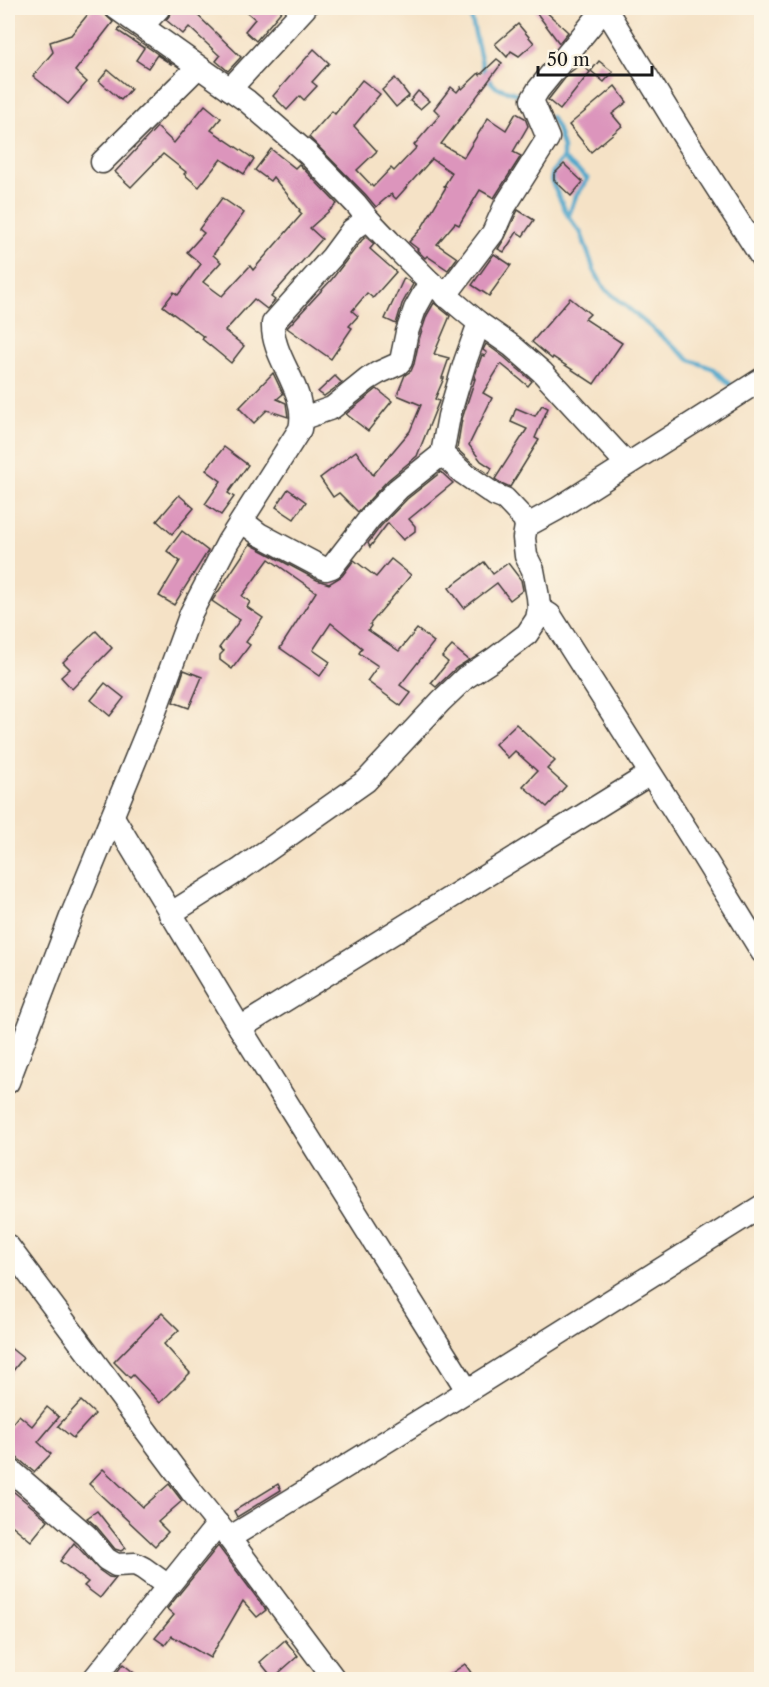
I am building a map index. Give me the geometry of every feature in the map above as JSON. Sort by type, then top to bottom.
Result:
[{"type":"street","points":[[116,8],[248,101],[308,154],[368,219],[438,289],[479,323],[512,345],[542,372],[627,464]]},
{"type":"street","points":[[143,25],[159,8]]},
{"type":"street","points":[[230,89],[305,8]]},
{"type":"street","points":[[303,418],[332,408],[368,379],[398,364],[401,360],[406,332],[415,309],[494,233],[505,206],[548,138],[532,100],[605,8],[762,258]]},
{"type":"street","points":[[102,162],[198,67]]},
{"type":"street","points":[[8,1082],[191,613],[228,542],[300,429],[303,418],[302,408],[290,373],[276,345],[273,323],[352,230],[368,219]]},
{"type":"street","points":[[242,521],[259,534],[326,569],[332,567],[370,518],[398,489],[442,454],[449,416],[479,323]]},
{"type":"street","points":[[526,526],[557,509],[762,379]]},
{"type":"street","points":[[170,914],[241,869],[366,781],[465,678],[494,660],[527,634],[537,619],[539,609],[533,570],[526,556],[524,519],[505,499],[495,495],[463,473],[442,454]]},
{"type":"street","points":[[539,609],[550,615],[762,952]]},
{"type":"street","points":[[240,1028],[650,774]]},
{"type":"street","points":[[113,817],[240,1028],[467,1390]]},
{"type":"street","points":[[93,1680],[168,1586],[224,1531],[523,1357],[762,1206]]},
{"type":"street","points":[[8,1246],[335,1680]]},
{"type":"street","points":[[8,1468],[79,1528],[106,1559],[116,1565],[135,1564],[168,1586]]},
{"type":"building","points":[[93,8],[98,8],[113,22],[75,71],[87,82],[68,104],[33,76],[53,52],[50,42],[71,35]]},
{"type":"building","points":[[172,8],[190,8],[241,57],[228,71],[216,61],[220,56],[189,27],[183,34],[166,20]]},
{"type":"building","points":[[242,8],[284,8],[256,41],[245,31],[255,19]]},
{"type":"building","points":[[533,8],[542,8],[568,32],[559,43]]},
{"type":"building","points":[[518,24],[534,43],[519,56],[511,51],[507,57],[495,44]]},
{"type":"building","points":[[120,28],[172,64],[157,55],[148,68],[136,60],[144,48],[118,31]]},
{"type":"building","points":[[314,49],[329,63],[312,82],[317,86],[304,100],[300,96],[287,110],[273,96]]},
{"type":"building","points":[[497,59],[502,63],[441,144],[464,157],[488,118],[506,130],[516,113],[525,118],[528,126],[513,152],[521,156],[494,198],[480,190],[459,225],[455,223],[437,244],[457,258],[448,270],[427,256],[425,258],[409,242],[421,229],[452,173],[432,159],[396,199],[391,194],[376,207],[309,137],[332,111],[335,114],[362,80],[380,94],[354,126],[377,151],[357,170],[373,187],[391,168],[394,171],[417,147],[414,145],[440,115],[434,109],[451,87],[457,92],[461,87],[462,89]]},
{"type":"building","points":[[599,61],[613,72],[604,82],[591,71]]},
{"type":"building","points":[[581,64],[590,72],[560,110],[548,100],[569,73]]},
{"type":"building","points":[[108,70],[131,89],[121,100],[99,81]]},
{"type":"building","points":[[395,78],[409,96],[396,107],[382,90]]},
{"type":"building","points":[[615,86],[627,102],[612,114],[622,126],[591,152],[569,125]]},
{"type":"building","points":[[418,91],[429,101],[420,109],[410,101]]},
{"type":"building","points":[[205,105],[221,118],[211,130],[254,159],[244,174],[221,159],[199,187],[184,174],[186,172],[163,154],[131,187],[115,172],[157,127],[174,143]]},
{"type":"building","points":[[271,149],[295,168],[299,164],[337,204],[310,228],[322,239],[271,297],[275,300],[267,309],[254,299],[225,331],[244,346],[231,363],[202,339],[204,337],[163,306],[174,292],[178,295],[201,264],[187,252],[204,233],[199,229],[222,198],[244,213],[213,255],[221,262],[203,282],[222,296],[250,266],[253,270],[302,214],[273,177],[270,181],[255,170]]},
{"type":"building","points":[[564,164],[583,182],[571,196],[554,180],[554,174]]},
{"type":"building","points":[[518,210],[534,220],[523,236],[517,232],[504,252],[498,249]]},
{"type":"building","points":[[366,237],[374,244],[370,249],[396,272],[373,298],[367,293],[352,311],[358,316],[349,326],[352,328],[331,359],[287,328],[332,279]]},
{"type":"building","points":[[494,254],[511,265],[489,296],[472,285]]},
{"type":"building","points":[[404,278],[413,284],[402,304],[396,324],[385,319]]},
{"type":"building","points":[[570,298],[590,314],[585,319],[622,343],[594,384],[553,357],[552,359],[532,342]]},
{"type":"building","points":[[434,303],[450,316],[434,354],[449,358],[435,399],[439,401],[417,456],[388,480],[358,512],[339,493],[333,497],[320,478],[356,451],[373,475],[410,431],[421,405],[397,395],[405,375],[411,371],[414,364],[420,336]]},
{"type":"building","points":[[486,344],[532,381],[528,386],[501,364],[483,393],[492,398],[469,445],[481,461],[492,468],[489,474],[457,449],[462,419],[478,366],[482,355],[485,356],[487,353],[483,350]]},
{"type":"building","points":[[273,373],[283,394],[277,399],[286,403],[288,417],[267,410],[254,423],[239,408]]},
{"type":"building","points":[[335,376],[342,383],[324,396],[318,392]]},
{"type":"building","points":[[377,389],[392,401],[368,431],[346,414]]},
{"type":"building","points":[[542,405],[548,408],[535,438],[539,440],[510,487],[501,483],[495,479],[527,429],[511,422],[516,408],[535,416]]},
{"type":"building","points":[[224,447],[248,465],[228,493],[234,497],[221,515],[205,504],[221,481],[206,470]]},
{"type":"building","points":[[441,472],[453,483],[409,519],[415,526],[415,531],[403,540],[388,523],[370,547],[368,543],[380,527],[407,499]]},
{"type":"building","points":[[288,489],[306,502],[294,519],[276,507]]},
{"type":"building","points":[[179,495],[194,508],[172,534],[157,521]]},
{"type":"building","points":[[182,531],[208,551],[174,605],[159,596],[180,561],[167,551]]},
{"type":"building","points":[[250,544],[317,580],[329,584],[342,576],[354,560],[376,577],[391,559],[411,575],[370,624],[368,630],[399,651],[417,629],[434,642],[400,685],[411,693],[401,706],[367,681],[378,666],[359,653],[362,648],[331,623],[313,650],[330,662],[320,676],[280,648],[316,592],[269,559],[242,596],[250,602],[247,607],[263,618],[246,642],[250,645],[232,669],[220,660],[220,655],[224,651],[219,648],[240,620],[212,601]]},
{"type":"building","points":[[484,562],[493,574],[508,563],[521,580],[523,590],[510,600],[497,583],[464,608],[449,588]]},
{"type":"building","points":[[96,631],[112,648],[72,689],[61,677],[70,669],[63,662]]},
{"type":"building","points":[[452,646],[469,660],[456,668],[436,687],[431,683],[448,662],[442,657]]},
{"type":"building","points":[[184,670],[202,677],[189,708],[173,702]]},
{"type":"building","points":[[105,683],[124,698],[110,716],[91,700]]},
{"type":"building","points":[[516,724],[555,761],[547,769],[566,786],[547,807],[523,786],[537,771],[515,751],[508,758],[495,744]]},
{"type":"building","points":[[162,1313],[179,1330],[164,1344],[190,1373],[160,1403],[133,1375],[130,1378],[114,1362]]},
{"type":"building","points":[[8,1346],[23,1358],[8,1377]]},
{"type":"building","points":[[81,1401],[95,1414],[73,1438],[58,1426]]},
{"type":"building","points":[[47,1407],[59,1417],[38,1442],[51,1454],[34,1472],[8,1450],[8,1429],[19,1415],[32,1426]]},
{"type":"building","points":[[103,1469],[143,1507],[169,1484],[182,1501],[158,1522],[168,1532],[155,1546],[89,1484]]},
{"type":"building","points":[[278,1484],[281,1490],[237,1517],[234,1511]]},
{"type":"building","points":[[8,1487],[48,1520],[31,1541],[8,1522]]},
{"type":"building","points":[[97,1511],[126,1548],[121,1551],[115,1549],[87,1518]]},
{"type":"building","points":[[74,1543],[99,1570],[109,1577],[116,1578],[100,1598],[84,1586],[88,1582],[60,1561]]},
{"type":"building","points":[[218,1546],[266,1610],[257,1617],[243,1601],[210,1658],[172,1636],[165,1645],[155,1638],[174,1615],[167,1609]]},
{"type":"building","points":[[285,1640],[298,1656],[273,1678],[260,1662]]},
{"type":"building","points":[[123,1664],[143,1680],[111,1680]]},
{"type":"building","points":[[465,1664],[476,1680],[442,1680]]},
{"type":"waterway","points":[[469,8],[485,76],[496,87],[526,97]]},
{"type":"waterway","points":[[551,117],[563,148],[563,158],[553,171],[551,180],[568,216],[581,233],[594,270],[604,288],[690,360],[714,369],[734,388]]},
{"type":"waterway","points":[[563,158],[588,179],[575,198],[569,215]]}]
